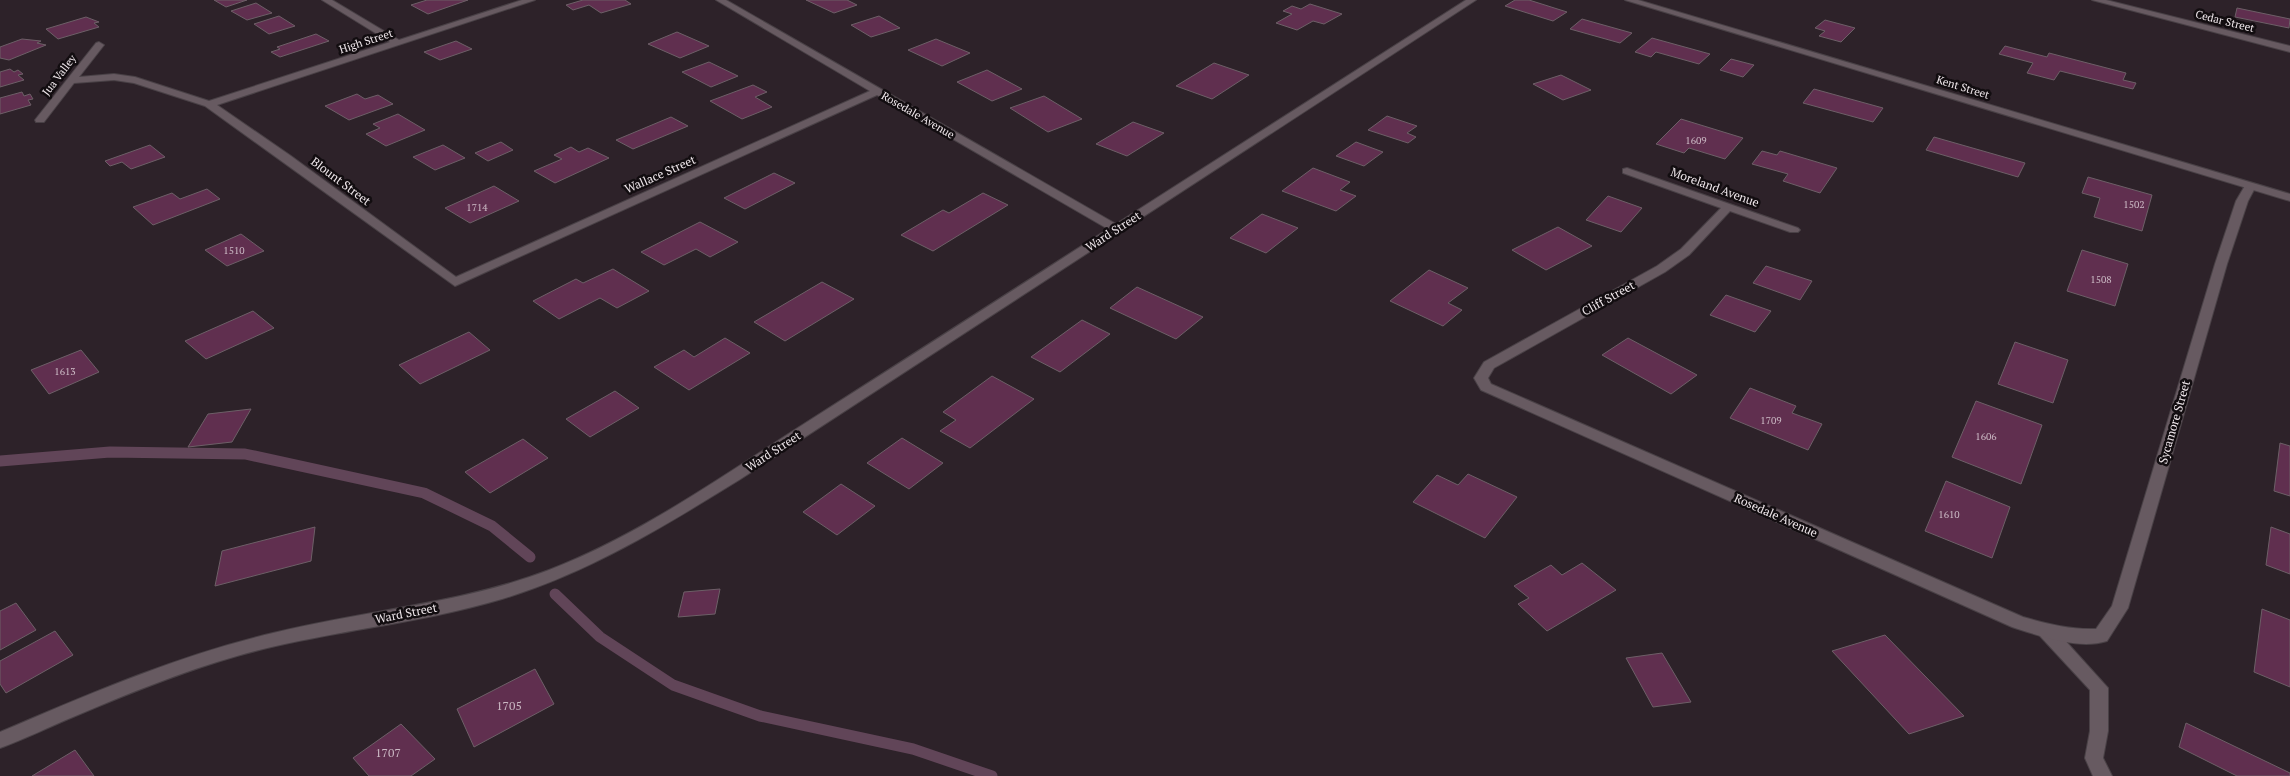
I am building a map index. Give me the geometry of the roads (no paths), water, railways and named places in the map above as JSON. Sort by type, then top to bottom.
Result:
[{"type":"street","points":[[326,0],[398,43]]},
{"type":"street","name":"High Street","points":[[208,104],[531,0]]},
{"type":"street","name":"Rosedale Avenue","points":[[720,0],[1116,228]]},
{"type":"street","name":"Ward Street","points":[[0,740],[70,710],[205,659],[272,640],[480,599],[533,583],[577,564],[656,522],[734,476],[1472,0]]},
{"type":"street","name":"Kent Street","points":[[1629,0],[2290,198]]},
{"type":"street","name":"Cedar Street","points":[[2096,0],[2290,49]]},
{"type":"street","name":"Jua Valley","points":[[40,120],[99,45]]},
{"type":"street","name":"Blount Street","points":[[72,80],[114,77],[135,80],[208,104],[287,158],[454,282]]},
{"type":"street","name":"Wallace Street","points":[[454,282],[878,91]]},
{"type":"street","name":"Moreland Avenue","points":[[1627,171],[1794,230]]},
{"type":"street","name":"Sycamore Street","points":[[2080,637],[2101,636],[2120,608],[2221,264],[2242,201],[2250,186]]},
{"type":"street","name":"Cliff Street","points":[[1481,378],[1489,365],[1504,355],[1634,284],[1685,252],[1728,207]]},
{"type":"street","name":"Rosedale Avenue","points":[[1481,378],[1486,387],[1502,395],[2018,622],[2046,631],[2080,637]]},
{"type":"street","points":[[2046,631],[2098,688],[2098,731],[2094,758],[2103,776]]},
{"type":"waterway","points":[[0,461],[110,452],[245,454],[424,493],[492,526],[530,557]]},
{"type":"waterway","points":[[555,594],[600,637],[673,685],[760,716],[913,749],[992,776]]}]
